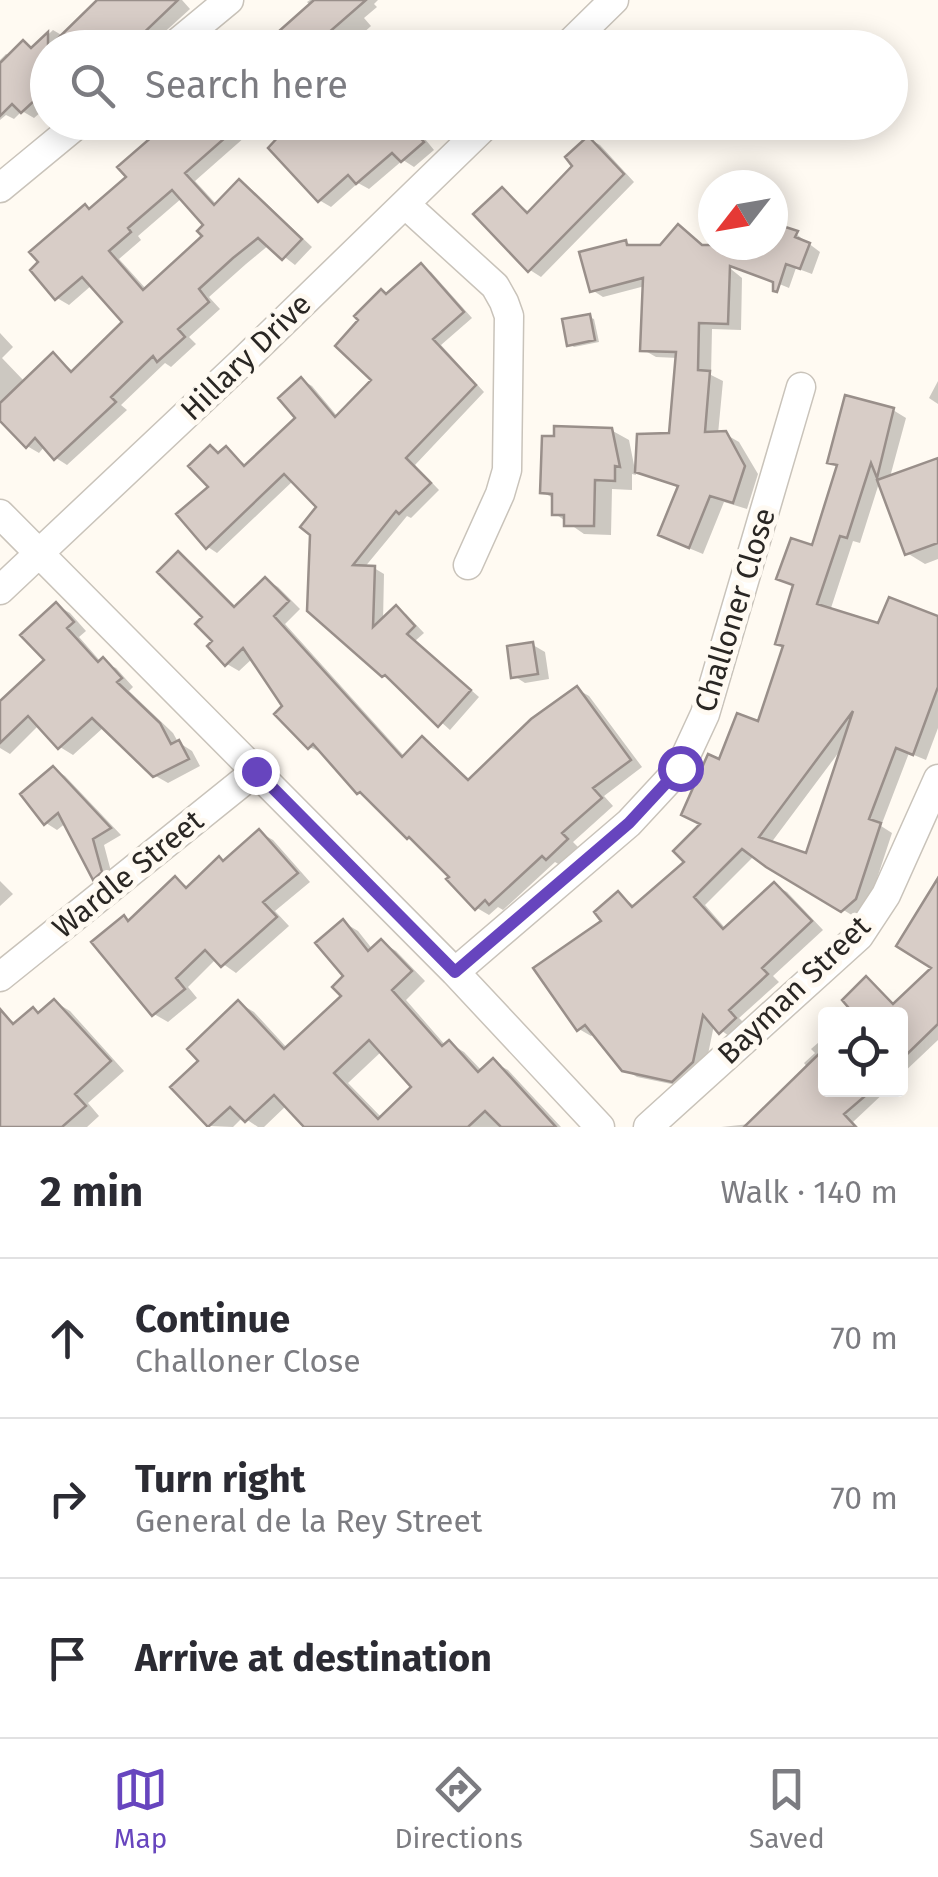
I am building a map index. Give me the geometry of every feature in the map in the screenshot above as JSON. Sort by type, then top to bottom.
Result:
[{"type":"street","points":[[193,30],[229,0]]},
{"type":"street","points":[[583,30],[614,0]]},
{"type":"street","points":[[0,188],[58,140]]},
{"type":"street","name":"Hillary Drive","points":[[0,590],[470,140]]},
{"type":"street","points":[[406,204],[495,286],[509,316],[506,470],[500,494],[468,565]]},
{"type":"street","name":"Challoner Close","points":[[455,972],[629,823],[680,768],[705,714],[801,387]]},
{"type":"street","points":[[0,514],[455,972],[600,1127]]},
{"type":"street","name":"Wardle Street","points":[[0,977],[256,771]]},
{"type":"street","name":"Bayman Street","points":[[648,1127],[858,936],[886,895],[938,778]]},
{"type":"building","points":[[97,0],[178,0],[147,30],[66,30]]},
{"type":"building","points":[[314,0],[366,0],[332,30],[280,30]]},
{"type":"building","points":[[23,40],[30,47],[30,105],[21,113],[12,104],[0,116],[0,63]]},
{"type":"building","points":[[148,140],[223,140],[185,173],[214,205],[239,179],[302,239],[282,260],[258,238],[233,258],[199,289],[209,302],[178,329],[185,337],[157,362],[153,356],[111,397],[116,402],[54,460],[35,438],[26,448],[0,421],[0,403],[53,352],[71,372],[122,322],[82,277],[55,300],[30,270],[38,262],[29,252],[85,204],[89,209],[126,177],[117,167]],"holes":[[[172,190],[203,225],[197,231],[202,236],[143,290],[109,251],[131,232],[128,228]]]},
{"type":"building","points":[[275,140],[424,142],[401,162],[392,153],[356,184],[348,175],[318,202],[268,148]]},
{"type":"building","points":[[584,140],[592,140],[624,174],[528,272],[473,214],[502,187],[527,213],[572,166],[565,157]]},
{"type":"building","points":[[678,224],[698,242],[698,260],[788,260],[788,228],[798,231],[795,237],[810,243],[800,269],[786,264],[777,292],[773,291],[773,282],[730,266],[728,324],[699,323],[698,370],[710,371],[705,432],[726,431],[745,466],[733,503],[710,496],[689,548],[658,535],[678,486],[635,472],[637,434],[669,433],[676,352],[640,351],[643,278],[590,292],[579,252],[626,240],[627,245],[660,245]]},
{"type":"building","points":[[421,263],[464,312],[433,339],[476,385],[406,458],[431,483],[399,514],[396,511],[353,565],[375,566],[373,627],[396,605],[415,626],[407,634],[471,690],[438,727],[385,675],[382,677],[307,611],[310,535],[300,527],[316,507],[284,474],[206,549],[176,514],[208,487],[188,466],[210,445],[218,453],[226,446],[244,466],[295,418],[278,398],[301,377],[335,417],[371,380],[335,346],[358,320],[354,316],[381,289],[386,294]]},
{"type":"building","points":[[590,314],[595,340],[567,346],[562,319]]},
{"type":"building","points":[[845,395],[894,408],[877,478],[871,463],[847,538],[840,536],[817,604],[878,623],[889,597],[938,616],[938,687],[913,755],[896,748],[869,819],[881,823],[856,899],[841,912],[742,849],[694,897],[723,929],[774,882],[812,921],[762,968],[768,974],[729,1010],[736,1018],[719,1034],[703,1015],[693,1062],[672,1082],[622,1071],[585,1025],[577,1031],[533,968],[601,921],[594,912],[618,891],[632,907],[684,862],[673,851],[700,824],[681,815],[708,754],[719,759],[737,713],[758,721],[783,646],[775,644],[793,585],[776,579],[791,538],[812,545],[837,465],[827,463]],"holes":[[[853,711],[806,853],[759,837]]]},
{"type":"building","points":[[554,426],[612,428],[620,467],[615,466],[615,481],[595,480],[594,526],[564,526],[564,515],[552,515],[552,494],[540,493],[542,436],[554,436]]},
{"type":"building","points":[[938,458],[938,543],[905,555],[877,480]]},
{"type":"building","points":[[178,551],[234,607],[265,577],[289,601],[274,616],[402,757],[422,736],[468,780],[531,719],[577,686],[631,760],[593,788],[602,798],[562,833],[568,839],[546,860],[542,856],[489,905],[485,900],[475,910],[409,837],[360,792],[357,794],[313,744],[308,749],[274,714],[282,706],[243,648],[225,666],[207,646],[212,641],[195,624],[202,617],[157,572]]},
{"type":"building","points":[[56,602],[74,622],[67,628],[98,662],[103,657],[122,678],[117,682],[160,723],[171,744],[179,740],[189,759],[153,777],[92,718],[58,749],[28,716],[0,743],[0,701],[44,660],[20,635]]},
{"type":"building","points":[[533,642],[538,674],[511,678],[507,646]]},
{"type":"building","points":[[53,766],[111,828],[93,839],[102,872],[93,880],[58,813],[44,825],[20,794]]},
{"type":"building","points":[[259,829],[298,873],[263,902],[277,917],[221,967],[205,950],[176,978],[185,989],[152,1016],[91,942],[124,915],[128,921],[175,876],[186,888],[219,856],[223,861]]},
{"type":"building","points":[[938,878],[938,1024],[908,1053],[908,1007],[848,1007],[842,1000],[866,976],[893,1004],[931,968],[896,946]]},
{"type":"building","points":[[343,919],[368,951],[381,939],[412,971],[392,990],[442,1046],[449,1040],[478,1072],[493,1058],[556,1127],[501,1127],[485,1111],[468,1127],[304,1127],[274,1095],[245,1122],[230,1107],[208,1127],[170,1087],[198,1061],[187,1049],[238,1000],[284,1049],[341,996],[332,987],[343,976],[315,943]],"holes":[[[369,1040],[411,1087],[378,1119],[334,1073]]]},
{"type":"building","points":[[54,999],[111,1061],[75,1094],[86,1106],[62,1127],[0,1127],[0,1009],[13,1024],[33,1007],[38,1013]]},
{"type":"building","points":[[818,1055],[818,1097],[864,1097],[844,1114],[856,1127],[744,1127]]},
{"type":"route","points":[[256,771],[455,972],[629,823],[680,768]]}]
